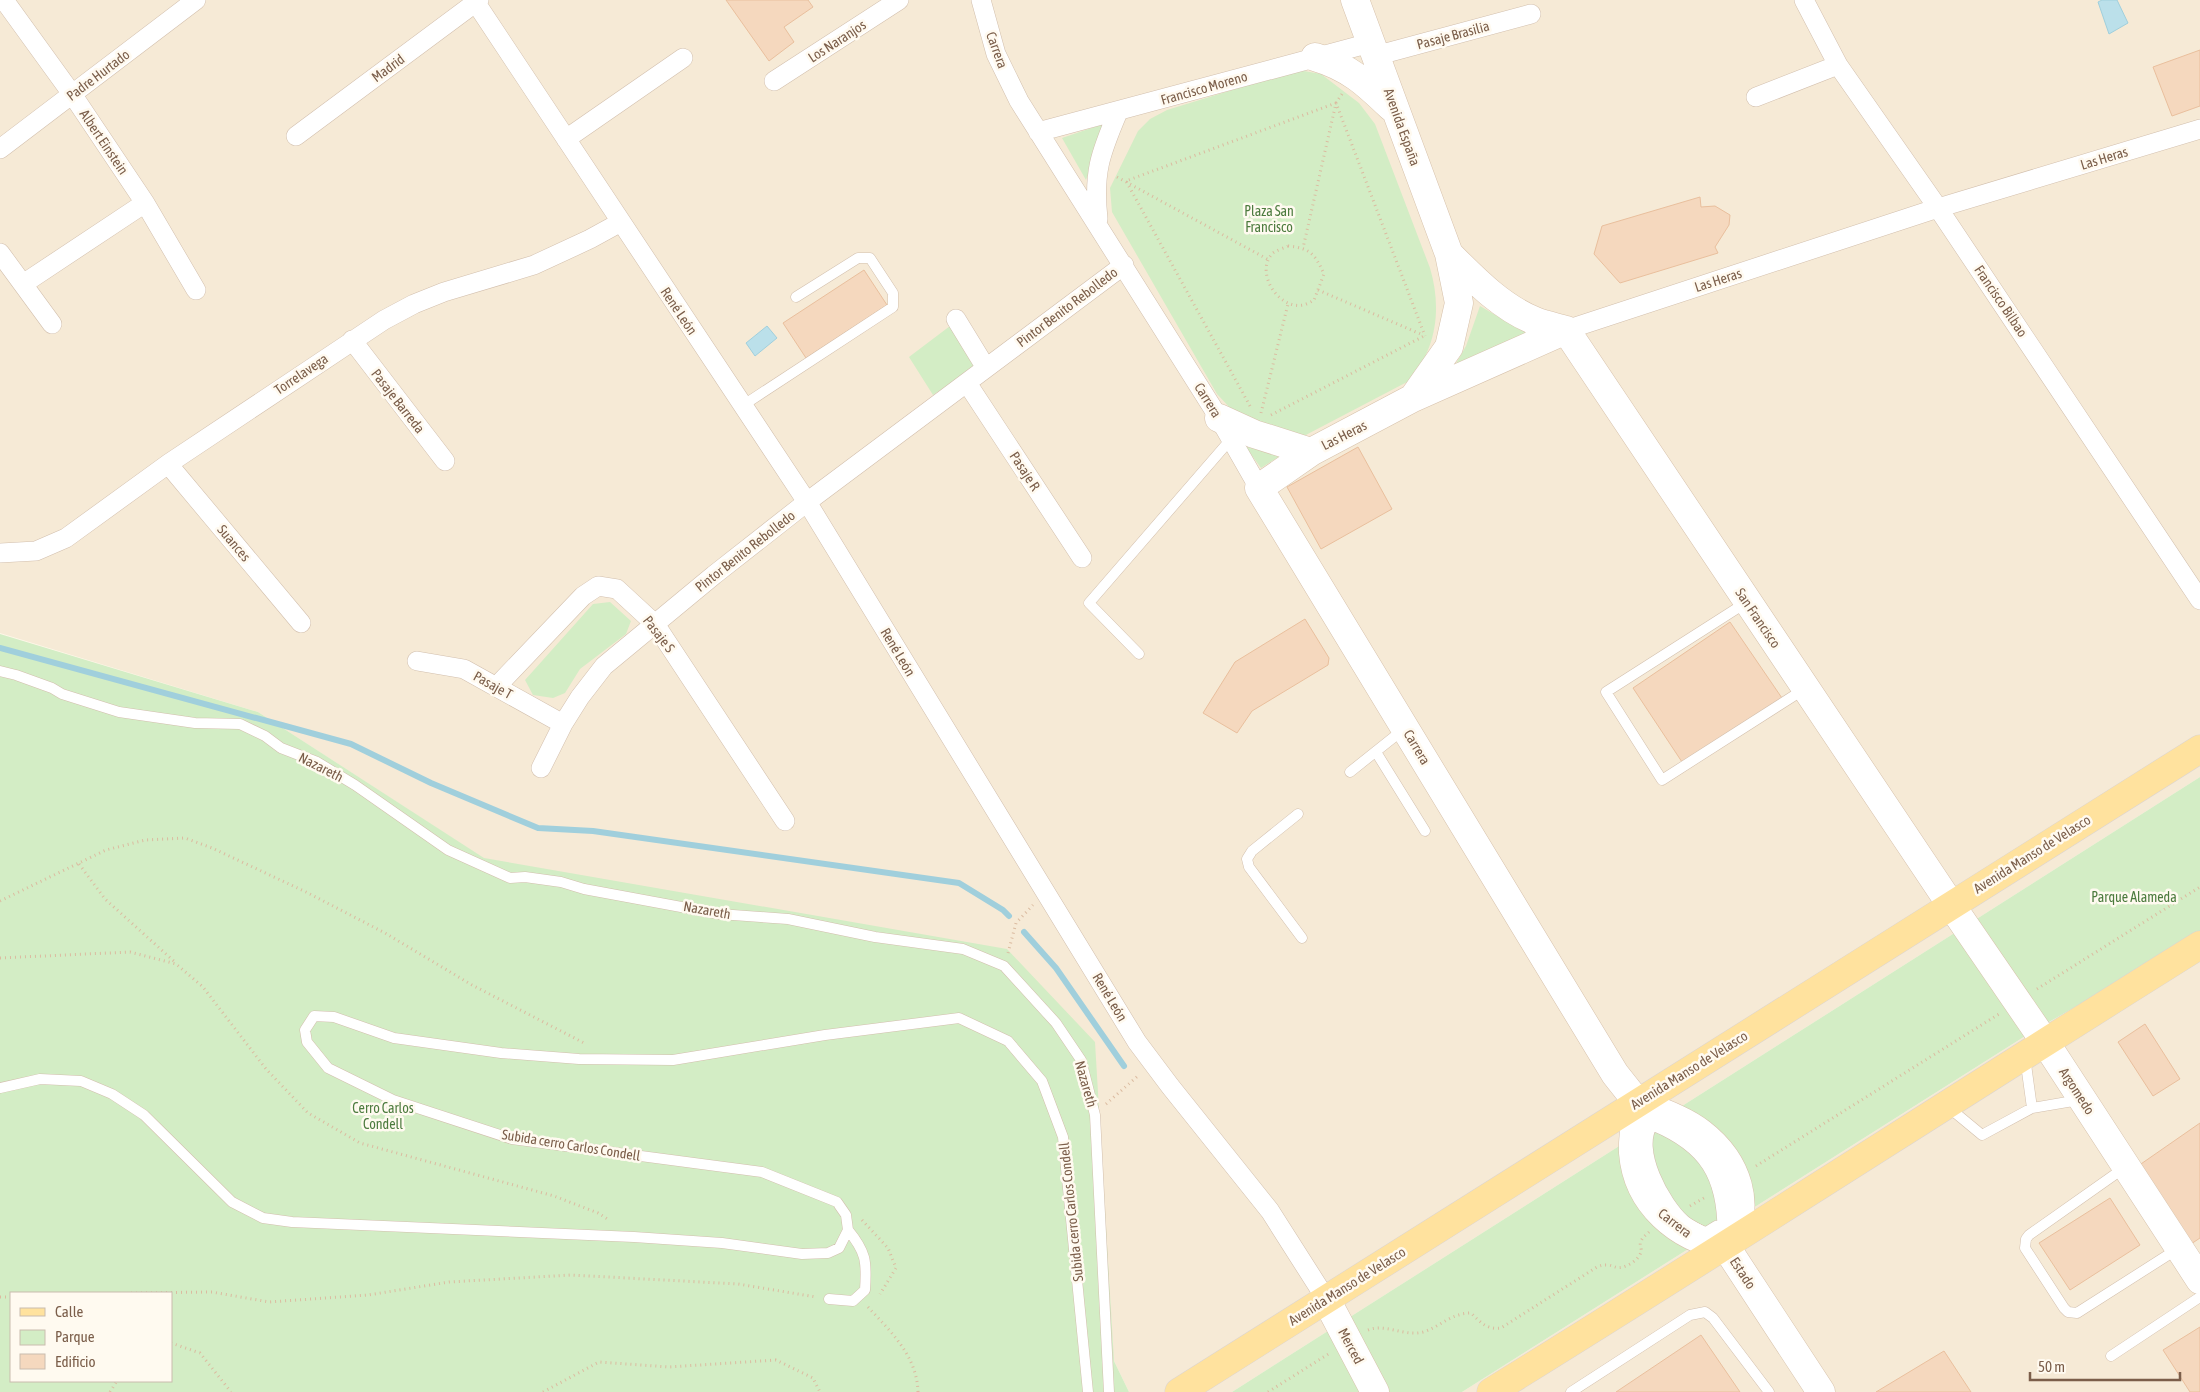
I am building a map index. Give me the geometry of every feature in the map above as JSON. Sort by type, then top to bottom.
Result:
[{"type":"main road","name":"Avenida España","points":[[1355,0],[1449,254],[1459,303],[1449,347],[1413,398]]},
{"type":"main road","points":[[1316,57],[1344,67],[1396,112]]},
{"type":"main road","name":"Avenida España","points":[[1449,254],[1477,283],[1506,306],[1535,321],[1566,330]]},
{"type":"main road","name":"Las Heras","points":[[1259,488],[1310,452],[1413,398],[1566,330]]},
{"type":"main road","name":"San Francisco","points":[[1566,330],[1951,906]]},
{"type":"main road","points":[[1241,428],[1310,452]]},
{"type":"main road","name":"Carrera","points":[[1259,488],[1615,1074],[1638,1103],[1633,1154],[1639,1181],[1646,1195],[1665,1220],[1679,1230],[1696,1239],[1722,1238]]},
{"type":"main road","name":"Avenida Manso de Velasco","points":[[1179,1392],[2200,749]]},
{"type":"main road","name":"Argomedo","points":[[1951,906],[2035,1048],[2083,1099],[2200,1280]]},
{"type":"main road","points":[[1491,1392],[1722,1238],[1944,1104],[2200,945]]},
{"type":"main road","name":"Estado","points":[[1638,1103],[1700,1132],[1722,1153],[1740,1189],[1741,1202],[1738,1227],[1722,1238],[1821,1392]]},
{"type":"main road","name":"Merced","points":[[1326,1299],[1375,1392]]},
{"type":"street","name":"Albert Einstein","points":[[4,0],[72,94],[145,203],[196,290]]},
{"type":"street","name":"Padre Hurtado","points":[[0,149],[196,0]]},
{"type":"street","name":"Los Naranjos","points":[[774,81],[899,0]]},
{"type":"street","name":"Carrera","points":[[981,0],[996,54],[1007,78],[1038,132],[1124,265],[1241,428],[1259,488]]},
{"type":"street","name":"Francisco Bilbao","points":[[1804,0],[1838,65],[1938,208],[2200,600]]},
{"type":"street","name":"Madrid","points":[[296,136],[476,1]]},
{"type":"street","name":"René León","points":[[476,1],[620,222],[807,502],[1152,1064],[1270,1211],[1326,1299]]},
{"type":"street","name":"Pasaje Brasilia","points":[[1373,49],[1531,14]]},
{"type":"street","name":"Francisco Moreno","points":[[1038,132],[1118,112],[1316,57],[1373,49]]},
{"type":"street","points":[[566,139],[683,58]]},
{"type":"street","points":[[1756,97],[1838,65]]},
{"type":"street","name":"Carrera","points":[[1099,224],[1095,191],[1098,169],[1104,144],[1118,112]]},
{"type":"street","name":"Las Heras","points":[[1566,330],[1938,208],[2200,129]]},
{"type":"street","points":[[23,284],[145,203]]},
{"type":"street","name":"Torrelavega","points":[[0,553],[36,551],[66,538],[168,464],[376,324],[414,304],[444,292],[534,264],[590,239],[620,222]]},
{"type":"street","points":[[0,253],[52,324]]},
{"type":"street","name":"Pintor Benito Rebolledo","points":[[541,768],[563,724],[580,697],[604,666],[807,502],[1124,265]]},
{"type":"street","points":[[956,319],[986,368]]},
{"type":"street","name":"Pasaje Barreda","points":[[352,340],[445,461]]},
{"type":"street","name":"Pasaje R","points":[[967,383],[1082,558]]},
{"type":"street","name":"Suances","points":[[168,464],[301,623]]},
{"type":"street","name":"Pasaje S","points":[[496,687],[583,596],[598,586],[617,589],[655,624],[785,821]]},
{"type":"street","name":"Pasaje T","points":[[417,662],[464,668],[563,724]]},
{"type":"street","points":[[1656,1122],[1673,1129],[1696,1146],[1711,1163],[1720,1179],[1726,1201],[1727,1231],[1722,1238],[1705,1238],[1682,1224],[1666,1208],[1658,1195],[1649,1172],[1644,1147],[1646,1128],[1649,1124],[1656,1122]]},
{"type":"lane","points":[[742,406],[893,307],[893,293],[870,258],[858,258],[796,297]]},
{"type":"lane","points":[[1139,654],[1089,603],[1241,428]]},
{"type":"lane","points":[[1747,602],[1606,692],[1662,780],[1806,688]]},
{"type":"lane","name":"Nazareth","points":[[0,671],[52,688],[62,694],[119,712],[195,723],[240,724],[265,736],[282,748],[317,762],[355,785],[448,850],[510,878],[525,877],[561,882],[584,889],[719,914],[788,920],[875,937],[963,949],[1004,966],[1056,1023],[1081,1060],[1095,1114],[1109,1392]]},
{"type":"lane","points":[[1350,772],[1405,728]]},
{"type":"lane","points":[[1376,752],[1425,831]]},
{"type":"lane","points":[[1298,814],[1252,851],[1247,858],[1249,867],[1302,938]]},
{"type":"lane","name":"Subida cerro Carlos Condell","points":[[848,1230],[846,1215],[837,1202],[762,1172],[512,1139],[393,1100],[328,1068],[307,1042],[305,1030],[314,1016],[334,1017],[394,1038],[501,1052],[579,1060],[673,1060],[825,1035],[959,1018],[1008,1041],[1042,1081],[1063,1137],[1088,1392]]},
{"type":"lane","points":[[2032,1108],[2035,1048]]},
{"type":"lane","points":[[0,1088],[40,1079],[64,1080],[81,1082],[112,1094],[144,1115],[232,1202],[263,1218],[292,1222],[634,1237],[722,1243],[802,1254],[828,1253],[839,1248],[848,1230],[860,1246],[867,1266],[865,1290],[853,1301],[829,1299]]},
{"type":"lane","points":[[1944,1104],[1982,1135],[2032,1108],[2083,1099]]},
{"type":"lane","points":[[2126,1166],[2029,1235],[2024,1244],[2064,1308],[2073,1313],[2082,1310],[2180,1248]]},
{"type":"lane","points":[[2111,1356],[2200,1297]]},
{"type":"lane","points":[[1571,1392],[1690,1315],[1705,1312],[1713,1318],[1769,1392]]},
{"type":"path","points":[[1303,248],[1336,103],[1354,74]]},
{"type":"path","points":[[1126,181],[1336,103]]},
{"type":"path","points":[[1336,103],[1424,336]]},
{"type":"path","points":[[1126,181],[1269,260]]},
{"type":"path","points":[[1126,181],[1241,428]]},
{"type":"path","points":[[1288,246],[1303,248],[1317,258],[1324,274],[1314,300],[1303,305],[1288,304],[1276,295],[1266,277],[1269,260],[1274,252],[1288,246]]},
{"type":"path","points":[[1318,290],[1449,347]]},
{"type":"path","points":[[1241,428],[1288,304]]},
{"type":"path","points":[[1241,428],[1424,336]]},
{"type":"path","points":[[0,902],[106,850],[145,840],[185,838],[212,848],[385,933],[472,985],[618,1061]]},
{"type":"path","points":[[79,864],[106,899],[203,987],[266,1069],[308,1113],[360,1143],[554,1196],[598,1213],[634,1237]]},
{"type":"path","points":[[1004,966],[1016,923],[1045,891]]},
{"type":"path","points":[[0,958],[130,952],[176,964]]},
{"type":"path","points":[[1095,1114],[1152,1064]]},
{"type":"path","points":[[172,1292],[212,1292],[269,1302],[368,1295],[449,1282],[571,1275],[738,1284],[829,1299]]},
{"type":"path","points":[[866,1305],[899,1340],[911,1361],[918,1392]]},
{"type":"path","points":[[172,1343],[200,1353],[232,1392]]},
{"type":"path","points":[[543,1392],[599,1362],[668,1367],[776,1360],[813,1378],[820,1392]]},
{"type":"shaded area","points":[[0,0],[2200,0],[2200,777],[1232,1392],[1129,1392],[1114,1361],[483,858],[258,712],[0,633]]},
{"type":"shaded area","points":[[2200,935],[2200,1392],[1462,1392],[2030,1033]]},
{"type":"green space","name":"Plaza San Francisco","points":[[1304,71],[1321,74],[1359,103],[1375,124],[1430,268],[1436,298],[1436,313],[1431,343],[1417,370],[1407,382],[1302,437],[1280,436],[1231,409],[1217,394],[1112,212],[1110,188],[1138,131],[1150,119],[1167,110],[1284,74]]},
{"type":"green space","points":[[1106,123],[1086,180],[1062,138]]},
{"type":"green space","points":[[1480,306],[1534,333],[1454,367],[1466,346]]},
{"type":"green space","points":[[950,326],[976,366],[933,395],[909,357]]},
{"type":"green space","points":[[1245,446],[1280,456],[1261,468]]},
{"type":"green space","points":[[610,602],[631,621],[626,634],[580,669],[565,693],[553,698],[533,695],[525,680],[593,604]]},
{"type":"green space","name":"Cerro Carlos Condell","points":[[0,634],[258,712],[484,858],[1007,949],[1095,1042],[1114,1361],[1129,1392],[0,1392]]},
{"type":"green space","name":"Parque Alameda","points":[[2200,777],[2200,935],[2030,1033],[1462,1392],[1232,1392]]},
{"type":"water","points":[[2102,0],[2117,0],[2128,23],[2109,34],[2098,2]]},
{"type":"water","points":[[767,326],[777,338],[755,356],[746,343]]},
{"type":"building","points":[[726,0],[808,0],[813,7],[784,27],[794,42],[769,61]]},
{"type":"building","points":[[2200,50],[2200,106],[2172,116],[2153,67]]},
{"type":"building","points":[[1700,197],[1701,207],[1715,206],[1730,215],[1729,225],[1715,247],[1718,253],[1620,283],[1594,254],[1602,226]]},
{"type":"building","points":[[864,270],[887,305],[806,358],[783,323]]},
{"type":"building","points":[[1358,447],[1392,509],[1321,549],[1287,487]]},
{"type":"building","points":[[1305,619],[1329,658],[1328,665],[1252,711],[1237,733],[1203,713],[1235,662]]},
{"type":"building","points":[[1730,622],[1784,701],[1684,765],[1633,688]]},
{"type":"building","points":[[2145,1024],[2180,1079],[2153,1096],[2118,1042]]},
{"type":"building","points":[[2200,1123],[2200,1238],[2191,1244],[2138,1166]]},
{"type":"building","points":[[2110,1198],[2140,1245],[2070,1290],[2039,1243]]},
{"type":"building","points":[[2200,1327],[2200,1392],[2190,1392],[2163,1350]]},
{"type":"building","points":[[1701,1335],[1740,1392],[1616,1392]]},
{"type":"building","points":[[1944,1351],[1971,1392],[1876,1392]]},
{"type":"waterway","points":[[0,648],[351,744],[431,783],[538,828],[593,831],[959,883],[1003,910],[1009,916]]},
{"type":"waterway","points":[[1024,932],[1056,968],[1124,1066]]}]
